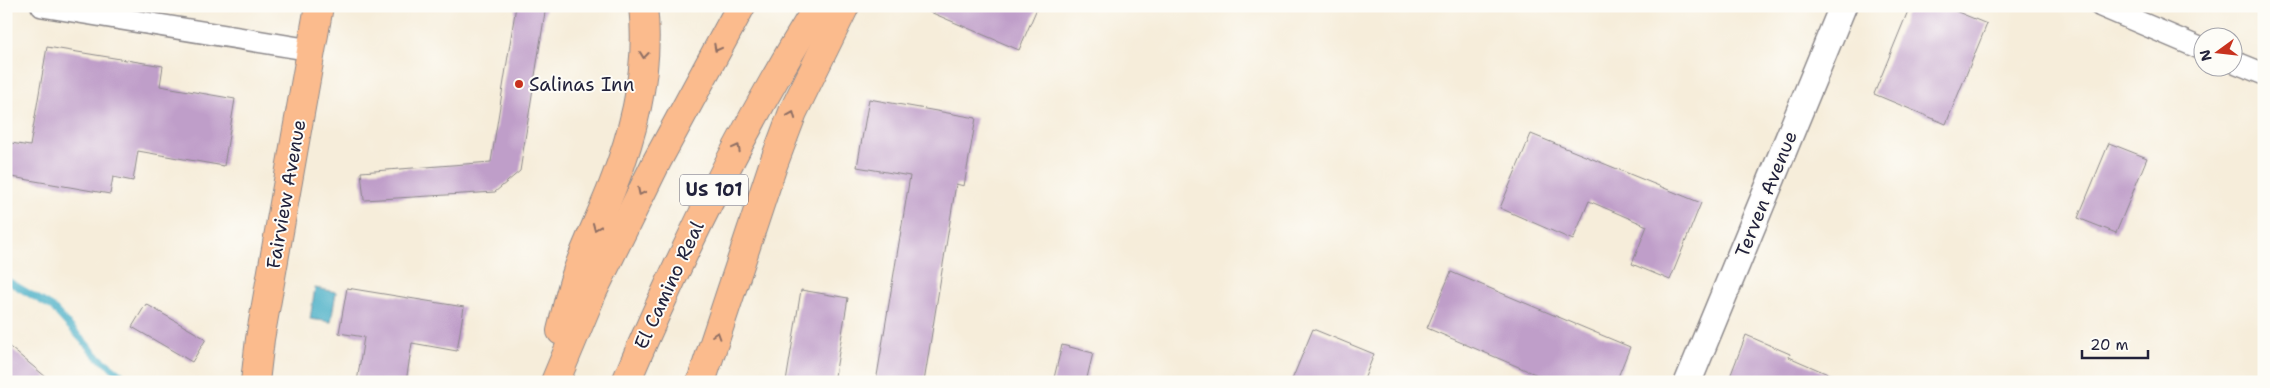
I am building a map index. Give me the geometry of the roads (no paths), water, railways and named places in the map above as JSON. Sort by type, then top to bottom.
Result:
[{"type":"highway","name":"Fairview Avenue","points":[[255,382],[262,330],[319,6]]},
{"type":"highway","points":[[548,382],[577,273],[614,184],[630,134],[639,92],[645,49],[643,6]]},
{"type":"highway","name":"US 101","points":[[555,382],[593,292],[657,161],[741,6]]},
{"type":"highway","name":"El Camino Real","points":[[626,382],[652,320],[713,192],[782,64],[818,6]]},
{"type":"highway","points":[[701,382],[773,164],[793,112],[845,6]]},
{"type":"street","points":[[42,6],[311,50]]},
{"type":"street","name":"Terven Avenue","points":[[1688,382],[1843,6]]},
{"type":"street","points":[[2101,6],[2192,45]]},
{"type":"street","points":[[2242,65],[2264,74]]},
{"type":"water","points":[[315,288],[336,292],[331,322],[310,319]]},
{"type":"waterway","points":[[6,280],[52,307],[98,357],[131,382]]},
{"type":"place","name":"Salinas Inn","points":[[519,84]]}]
